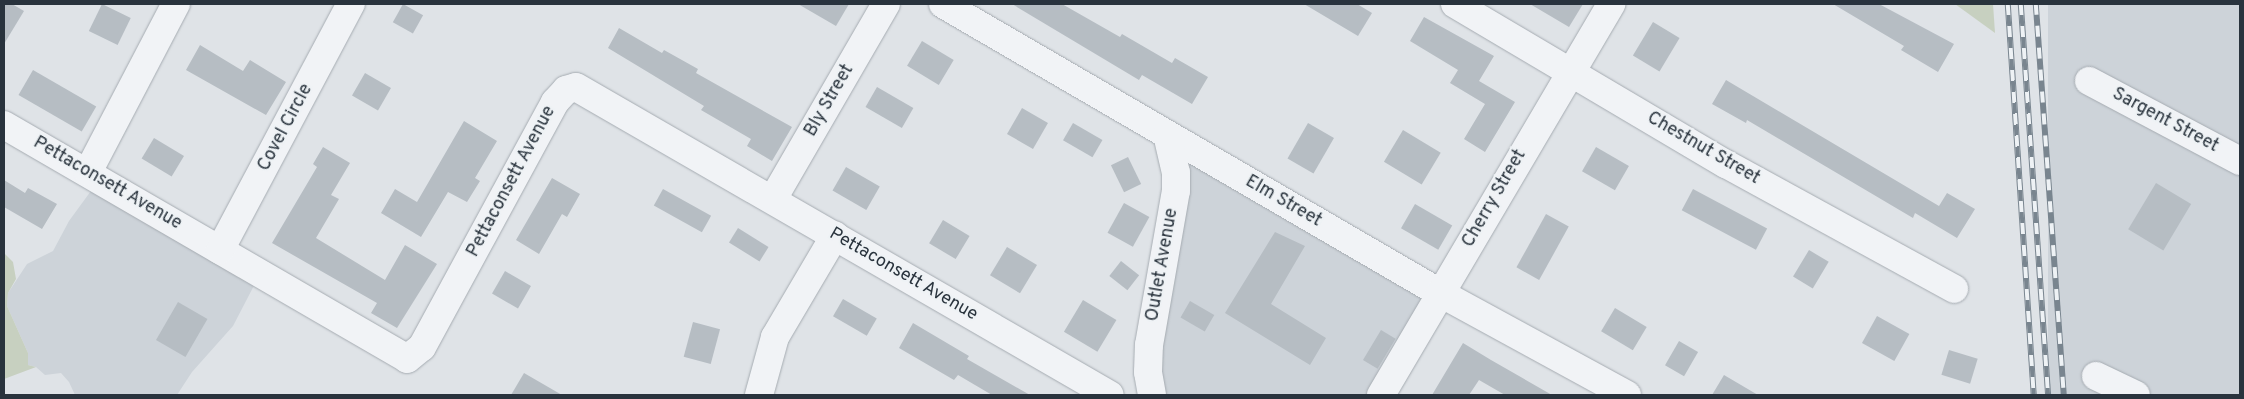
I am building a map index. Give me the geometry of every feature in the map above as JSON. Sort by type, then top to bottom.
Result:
[{"type":"street","points":[[88,172],[176,4]]},
{"type":"street","name":"Covel Circle","points":[[220,250],[351,4]]},
{"type":"street","name":"Bly Street","points":[[773,199],[886,4]]},
{"type":"street","name":"Elm Street","points":[[943,4],[1440,293],[1627,395]]},
{"type":"street","name":"Chestnut Street","points":[[1455,4],[1735,168],[1954,289]]},
{"type":"street","name":"Cherry Street","points":[[1381,395],[1611,4]]},
{"type":"street","name":"Sargent Street","points":[[2089,81],[2240,161]]},
{"type":"street","name":"Pettaconsett Avenue","points":[[4,125],[88,172],[407,359],[422,347],[559,95],[576,87],[1110,395]]},
{"type":"street","name":"Outlet Avenue","points":[[1152,395],[1148,372],[1149,345],[1176,191],[1176,172],[1167,135]]},
{"type":"street","points":[[759,395],[776,337],[835,235]]},
{"type":"street","points":[[2096,376],[2136,395]]},
{"type":"shaded area","points":[[2048,4],[2240,4],[2240,395],[2048,395]]},
{"type":"shaded area","points":[[1171,151],[1439,295],[1382,395],[1153,395]]},
{"type":"shaded area","points":[[96,184],[259,276],[233,326],[192,372],[177,395],[75,395],[69,382],[61,373],[45,375],[36,367],[28,365],[28,353],[7,306],[8,293],[27,264],[53,251],[69,221]]},
{"type":"green space","points":[[1955,4],[1993,4],[1995,33]]},
{"type":"green space","points":[[4,253],[13,262],[16,279],[8,293],[7,306],[28,353],[28,365],[36,367],[4,379]]},
{"type":"building","points":[[4,4],[12,4],[24,11],[4,44]]},
{"type":"building","points":[[102,4],[131,18],[118,45],[89,31]]},
{"type":"building","points":[[403,4],[423,15],[413,34],[393,22]]},
{"type":"building","points":[[798,4],[849,4],[836,26]]},
{"type":"building","points":[[1012,4],[1062,4],[1120,37],[1122,34],[1172,63],[1175,58],[1208,77],[1192,104],[1142,75],[1139,80]]},
{"type":"building","points":[[1304,4],[1357,4],[1372,13],[1358,36]]},
{"type":"building","points":[[1530,4],[1583,4],[1569,27]]},
{"type":"building","points":[[1833,4],[1879,4],[1954,44],[1938,72],[1901,50],[1904,46]]},
{"type":"building","points":[[1424,17],[1494,56],[1479,81],[1515,102],[1485,152],[1464,139],[1485,104],[1450,83],[1458,70],[1410,41]]},
{"type":"building","points":[[1653,22],[1680,38],[1659,71],[1633,55]]},
{"type":"building","points":[[619,28],[662,53],[664,50],[698,69],[696,73],[792,127],[772,161],[747,146],[751,139],[701,110],[704,106],[608,48]]},
{"type":"building","points":[[922,41],[954,60],[939,85],[907,66]]},
{"type":"building","points":[[200,45],[243,71],[250,60],[286,82],[266,115],[186,70]]},
{"type":"building","points":[[33,70],[96,106],[82,132],[18,95]]},
{"type":"building","points":[[365,73],[391,88],[378,111],[352,96]]},
{"type":"building","points":[[1726,80],[1939,206],[1947,193],[1975,209],[1957,238],[1915,213],[1913,218],[1747,120],[1746,123],[1712,104]]},
{"type":"building","points":[[877,87],[913,108],[902,128],[866,107]]},
{"type":"building","points":[[1022,108],[1048,123],[1033,149],[1007,134]]},
{"type":"building","points":[[464,121],[497,141],[475,178],[480,181],[467,202],[448,192],[421,237],[381,213],[395,189],[417,202]]},
{"type":"building","points":[[1073,123],[1102,140],[1092,157],[1063,140]]},
{"type":"building","points":[[1308,123],[1334,138],[1313,174],[1288,159]]},
{"type":"building","points":[[1403,130],[1441,153],[1422,184],[1384,162]]},
{"type":"building","points":[[154,138],[184,156],[172,177],[142,159]]},
{"type":"building","points":[[323,147],[350,163],[331,195],[339,199],[316,238],[385,280],[405,245],[437,264],[397,328],[371,313],[377,303],[272,243],[317,167],[313,164]]},
{"type":"building","points":[[1596,147],[1629,166],[1615,190],[1582,171]]},
{"type":"building","points":[[1128,157],[1141,184],[1124,192],[1111,165]]},
{"type":"building","points":[[846,167],[880,186],[866,210],[832,190]]},
{"type":"building","points":[[552,178],[580,194],[567,217],[562,214],[539,254],[516,240]]},
{"type":"building","points":[[4,180],[25,193],[28,188],[57,204],[42,229],[4,207]]},
{"type":"building","points":[[2156,183],[2191,204],[2163,250],[2128,229]]},
{"type":"building","points":[[663,189],[711,216],[702,232],[654,206]]},
{"type":"building","points":[[1693,189],[1767,228],[1756,250],[1682,210]]},
{"type":"building","points":[[1124,203],[1149,217],[1133,247],[1108,233]]},
{"type":"building","points":[[1415,204],[1452,226],[1438,250],[1401,228]]},
{"type":"building","points":[[1546,214],[1569,227],[1539,280],[1516,267]]},
{"type":"building","points":[[943,220],[970,236],[956,259],[929,243]]},
{"type":"building","points":[[738,228],[769,247],[760,261],[729,242]]},
{"type":"building","points":[[1275,232],[1305,246],[1271,304],[1326,338],[1310,365],[1225,313]]},
{"type":"building","points":[[1007,247],[1037,265],[1020,293],[990,275]]},
{"type":"building","points":[[1809,250],[1829,262],[1813,288],[1793,277]]},
{"type":"building","points":[[1121,261],[1139,275],[1127,290],[1109,276]]},
{"type":"building","points":[[505,271],[531,286],[518,309],[492,294]]},
{"type":"building","points":[[843,299],[877,318],[867,336],[833,316]]},
{"type":"building","points":[[1083,300],[1116,320],[1097,352],[1064,332]]},
{"type":"building","points":[[1190,301],[1214,315],[1205,331],[1180,317]]},
{"type":"building","points":[[178,302],[207,319],[185,357],[156,340]]},
{"type":"building","points":[[1615,308],[1647,327],[1633,350],[1601,331]]},
{"type":"building","points":[[1877,316],[1909,334],[1894,361],[1862,343]]},
{"type":"building","points":[[693,322],[720,329],[711,364],[684,357]]},
{"type":"building","points":[[913,323],[969,356],[967,359],[1030,395],[992,395],[958,375],[954,380],[899,348]]},
{"type":"building","points":[[1381,330],[1396,339],[1378,369],[1363,360]]},
{"type":"building","points":[[1679,341],[1698,352],[1684,376],[1665,365]]},
{"type":"building","points":[[1463,343],[1552,395],[1505,395],[1479,380],[1469,395],[1432,395]]},
{"type":"building","points":[[1949,350],[1978,359],[1970,384],[1941,375]]},
{"type":"building","points":[[524,373],[562,395],[511,395]]},
{"type":"building","points":[[1724,375],[1758,395],[1712,395]]},
{"type":"railway","points":[[2008,4],[2034,395]]},
{"type":"railway","points":[[2021,4],[2048,395]]},
{"type":"railway","points":[[2036,4],[2064,395]]}]
